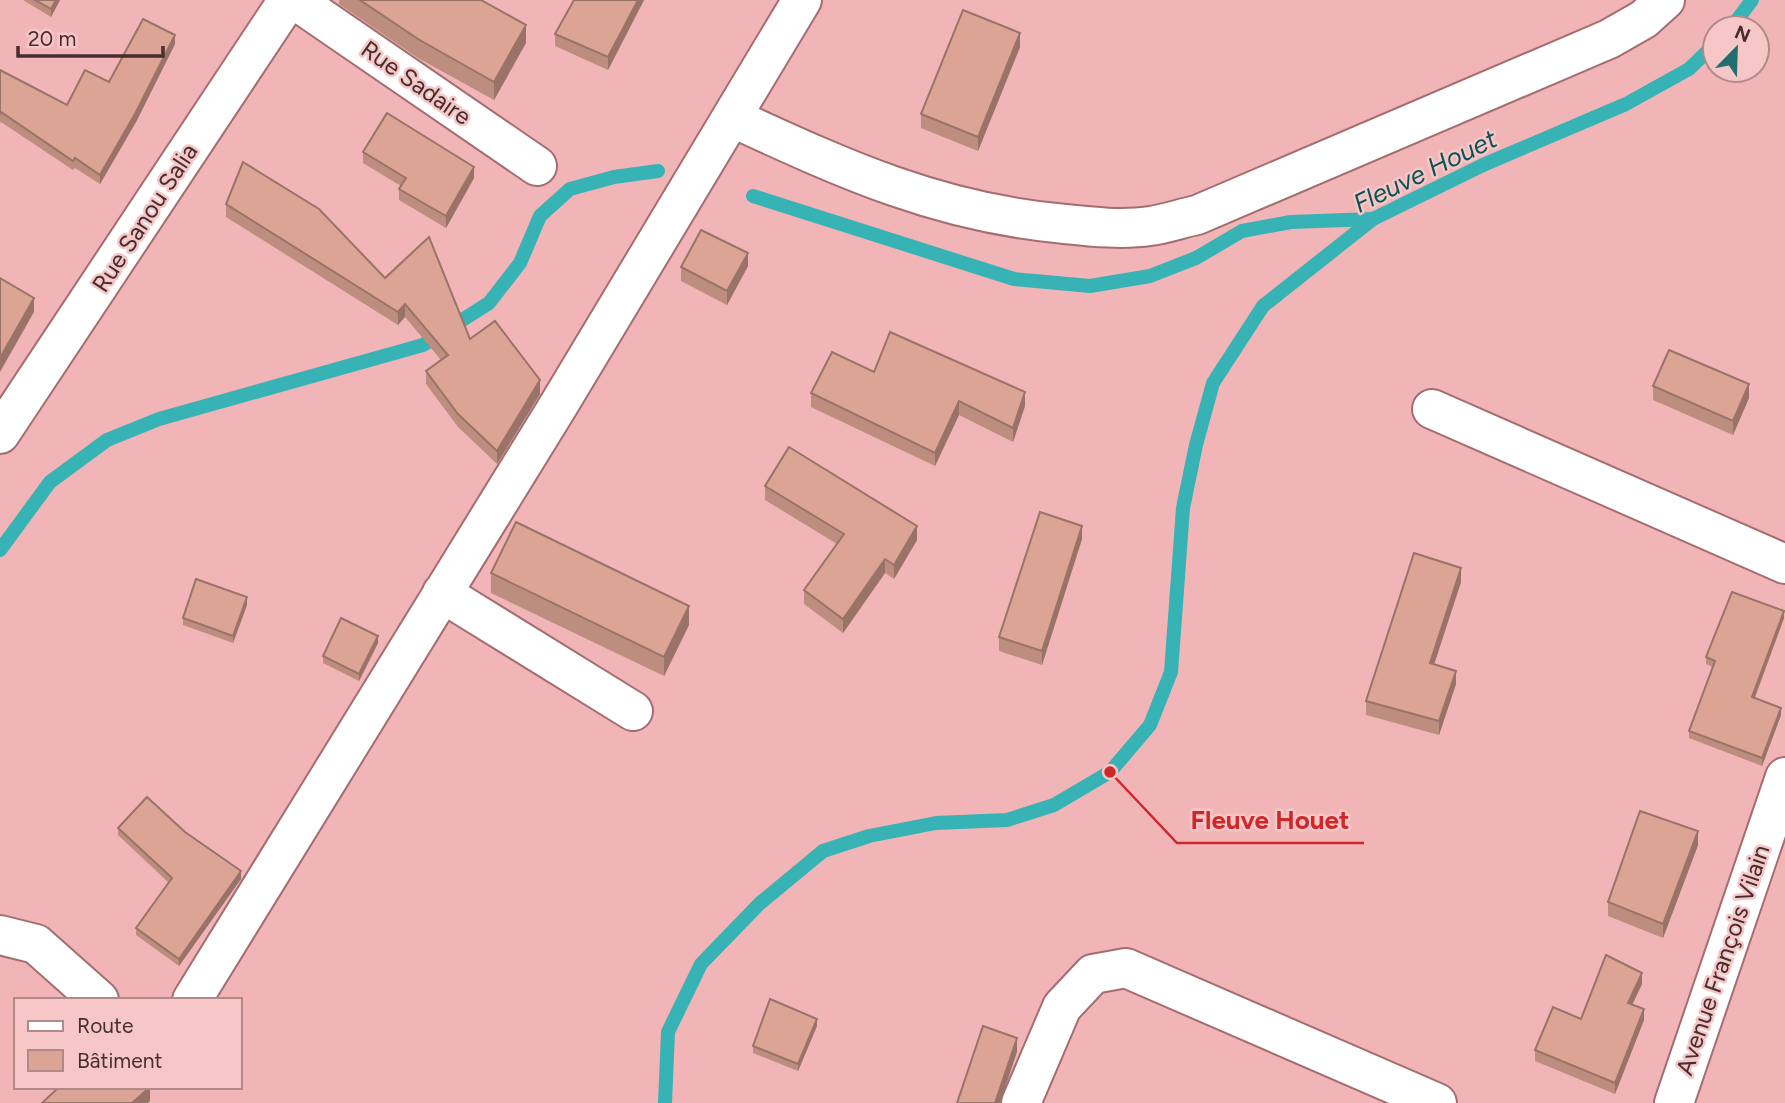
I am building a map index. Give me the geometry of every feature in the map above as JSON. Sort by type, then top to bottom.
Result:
[{"type":"street","name":"Rue Sanou Salia","points":[[0,434],[288,0]]},
{"type":"street","name":"Rue Sadaire","points":[[295,0],[537,166]]},
{"type":"street","points":[[193,998],[733,118],[802,0]]},
{"type":"street","points":[[733,118],[849,171],[955,208],[1030,221],[1097,227],[1150,226],[1197,215],[1609,39],[1643,19],[1664,0]]},
{"type":"street","points":[[1432,409],[1785,564]]},
{"type":"street","points":[[442,593],[633,711]]},
{"type":"street","name":"Avenue François Vilain","points":[[1674,1103],[1785,777]]},
{"type":"street","points":[[0,935],[36,944],[97,998]]},
{"type":"street","points":[[1021,1103],[1062,1007],[1093,974],[1126,968],[1437,1103]]},
{"type":"building","points":[[35,0],[56,0],[51,9]]},
{"type":"building","points":[[360,0],[481,0],[526,25],[494,82],[418,39]]},
{"type":"building","points":[[574,0],[638,0],[608,57],[555,34]]},
{"type":"building","points":[[963,10],[1020,33],[978,137],[921,114]]},
{"type":"building","points":[[143,19],[175,35],[100,175],[75,158],[73,161],[1,112],[0,114],[0,70],[67,105],[85,70],[109,82]]},
{"type":"building","points":[[387,113],[474,167],[446,216],[399,189],[406,178],[363,152]]},
{"type":"building","points":[[243,162],[319,209],[385,278],[429,237],[470,339],[495,321],[540,380],[497,451],[458,414],[426,371],[448,355],[405,304],[398,312],[226,204]]},
{"type":"building","points":[[701,230],[748,253],[727,291],[681,267]]},
{"type":"building","points":[[0,278],[34,298],[0,358]]},
{"type":"building","points":[[890,332],[1025,392],[1013,428],[959,401],[935,453],[811,393],[832,352],[874,372]]},
{"type":"building","points":[[1669,350],[1749,384],[1733,421],[1653,386]]},
{"type":"building","points":[[789,447],[917,526],[894,565],[885,559],[843,619],[804,590],[844,534],[765,486]]},
{"type":"building","points":[[1040,512],[1082,526],[1042,651],[999,637]]},
{"type":"building","points":[[516,522],[689,606],[664,657],[491,573]]},
{"type":"building","points":[[1414,553],[1461,568],[1430,663],[1456,671],[1439,721],[1366,701]]},
{"type":"building","points":[[196,579],[247,597],[233,636],[183,618]]},
{"type":"building","points":[[1732,592],[1784,611],[1752,697],[1781,708],[1762,758],[1689,731],[1715,661],[1706,657]]},
{"type":"building","points":[[341,618],[378,636],[359,674],[323,656]]},
{"type":"building","points":[[147,797],[185,832],[241,871],[179,959],[136,928],[172,878],[118,828]]},
{"type":"building","points":[[1640,811],[1698,831],[1663,924],[1608,902]]},
{"type":"building","points":[[1606,955],[1642,973],[1628,1003],[1644,1009],[1615,1083],[1535,1050],[1553,1007],[1581,1019]]},
{"type":"building","points":[[770,999],[817,1019],[798,1064],[753,1046]]},
{"type":"building","points":[[983,1026],[1017,1038],[995,1103],[957,1103]]},
{"type":"building","points":[[57,1089],[148,1089],[132,1103],[42,1103]]},
{"type":"waterway","name":"Fleuve Houet","points":[[1742,14],[1752,0]]},
{"type":"waterway","name":"Fleuve Houet","points":[[665,1103],[668,1032],[701,964],[759,904],[823,851],[869,836],[936,823],[1007,820],[1054,805],[1110,772],[1150,725],[1171,672],[1183,508],[1196,445],[1213,383],[1263,306],[1373,219],[1483,165],[1626,104],[1689,69],[1701,57]]},
{"type":"waterway","points":[[0,550],[50,482],[107,440],[159,419],[423,345],[489,303],[520,263],[540,216],[570,189],[614,177],[658,171]]},
{"type":"waterway","points":[[753,196],[1014,279],[1090,286],[1150,276],[1196,258],[1242,231],[1291,222],[1373,219]]},
{"type":"place","name":"Fleuve Houet","points":[[1110,772]]}]
